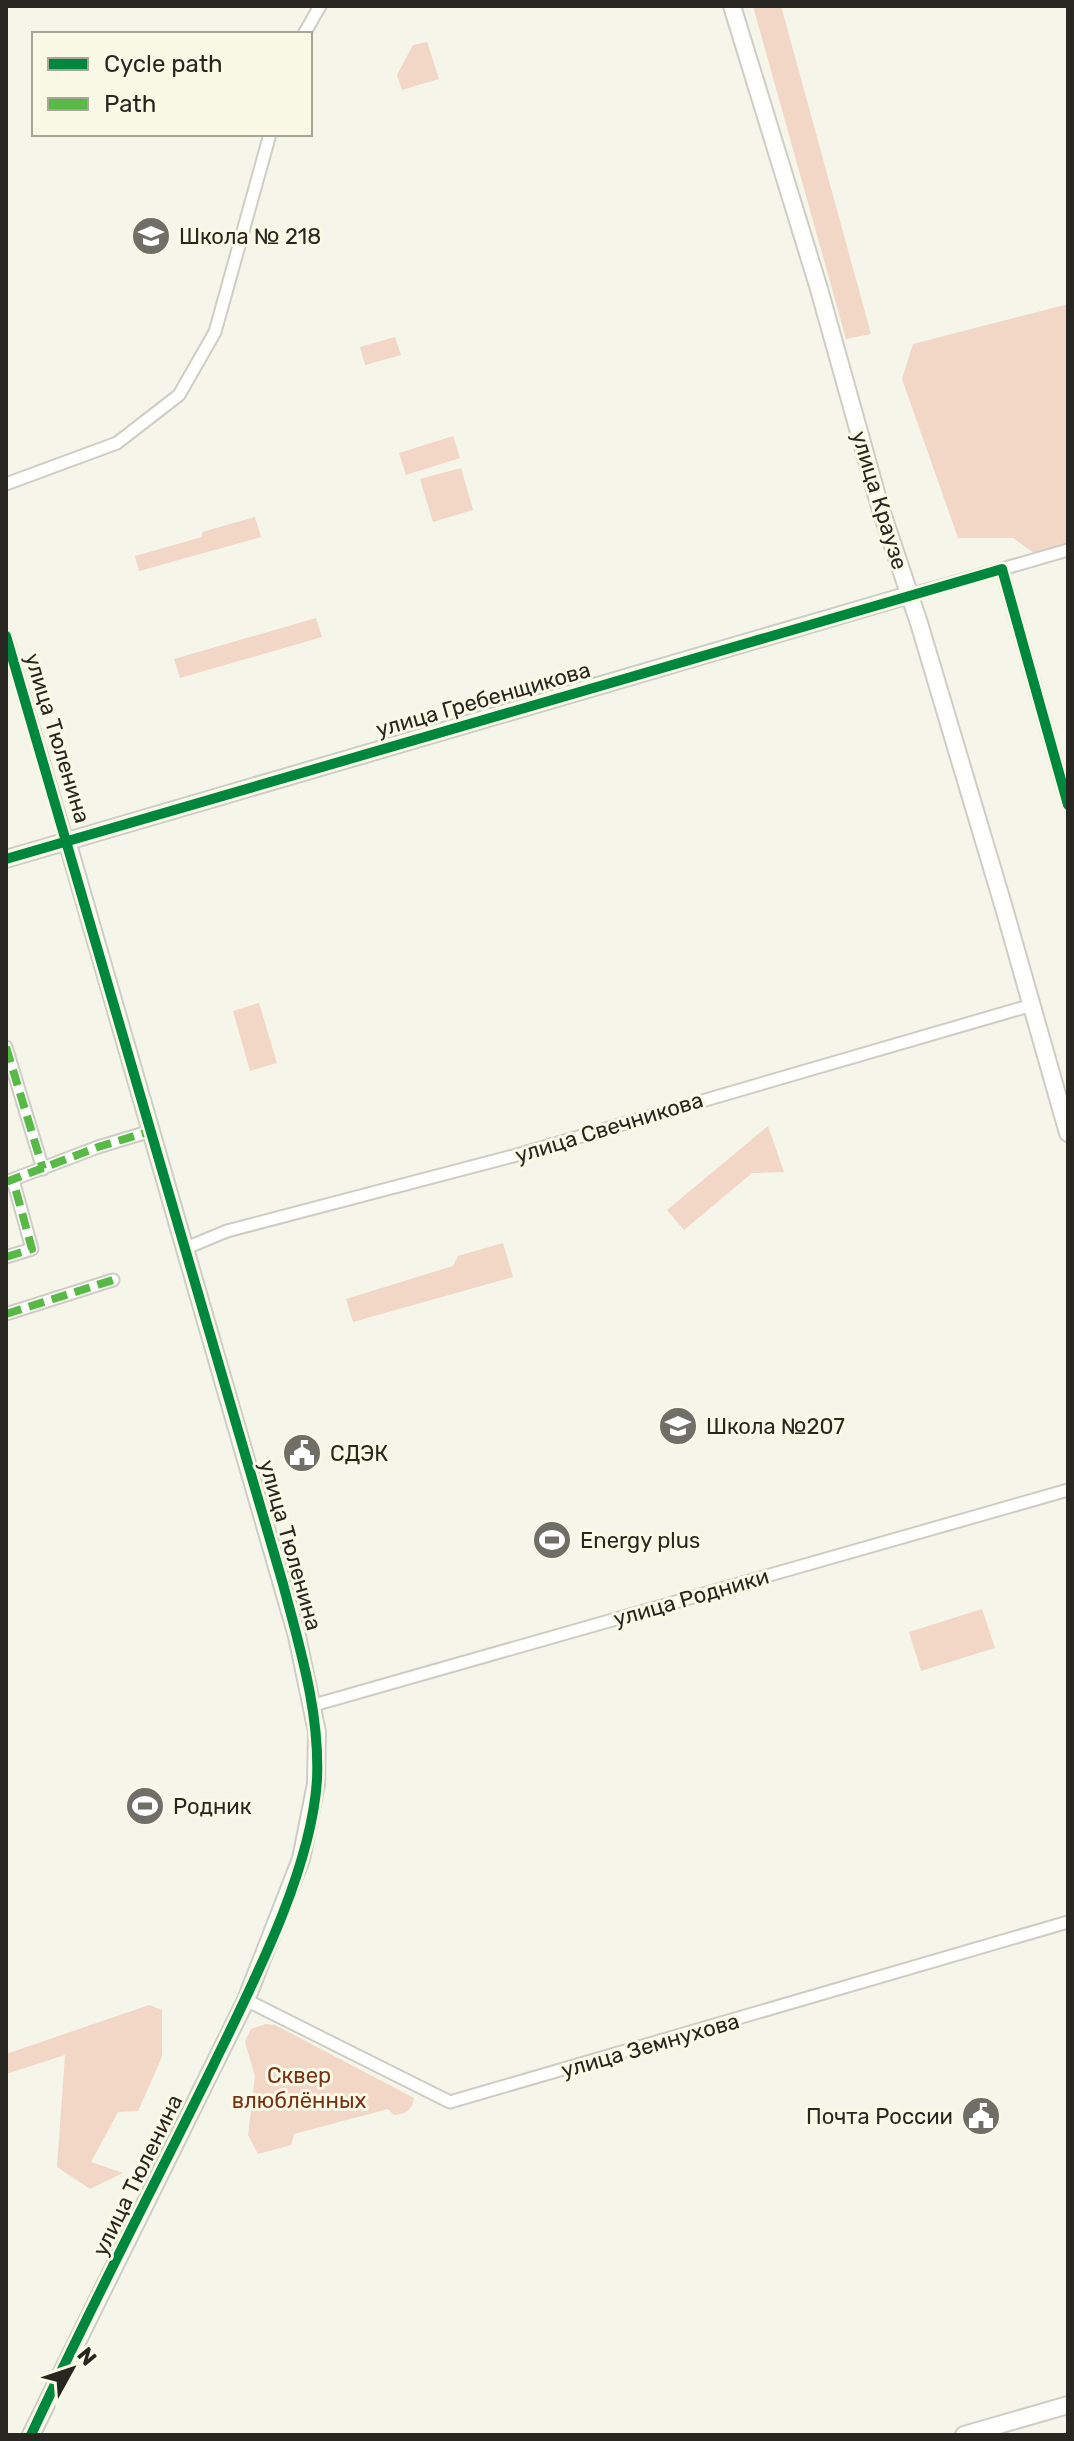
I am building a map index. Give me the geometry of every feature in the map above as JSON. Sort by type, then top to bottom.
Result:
[{"type":"street","points":[[305,32],[320,6]]},
{"type":"street","name":"улица Краузе","points":[[732,6],[819,289],[880,507],[909,595],[1068,1133]]},
{"type":"street","points":[[6,484],[117,443],[179,395],[215,332],[269,136]]},
{"type":"street","points":[[909,595],[1068,550]]},
{"type":"street","points":[[1002,569],[1065,781],[1068,805]]},
{"type":"street","name":"улица Гребенщикова","points":[[6,859],[909,595]]},
{"type":"street","name":"улица Тюленина","points":[[6,636],[283,1584],[314,1705],[316,1784],[301,1859],[246,2000],[31,2435]]},
{"type":"street","name":"улица Свечникова","points":[[186,1248],[227,1231],[513,1156],[1032,1005]]},
{"type":"street","points":[[6,1047],[43,1169]]},
{"type":"street","points":[[6,1257],[32,1249],[9,1181],[98,1147],[151,1131]]},
{"type":"street","points":[[6,1314],[113,1280]]},
{"type":"street","name":"улица Родники","points":[[314,1705],[1068,1490]]},
{"type":"street","name":"улица Земнухова","points":[[246,2000],[450,2102],[1068,1922]]},
{"type":"street","points":[[964,2435],[1068,2405]]},
{"type":"green space","points":[[753,6],[781,6],[871,334],[846,339]]},
{"type":"green space","points":[[427,42],[439,79],[402,90],[397,75],[413,45]]},
{"type":"green space","points":[[1068,304],[1068,555],[1041,558],[1013,538],[958,538],[902,379],[913,344]]},
{"type":"green space","points":[[395,337],[401,355],[365,365],[360,347]]},
{"type":"green space","points":[[453,436],[460,458],[406,475],[399,453]]},
{"type":"green space","points":[[461,468],[473,510],[433,522],[420,479]]},
{"type":"green space","points":[[255,517],[261,537],[139,571],[135,556],[202,537],[202,532]]},
{"type":"green space","points":[[316,618],[322,637],[180,678],[174,659]]},
{"type":"green space","points":[[259,1003],[277,1063],[250,1071],[233,1011]]},
{"type":"green space","points":[[768,1126],[784,1172],[752,1173],[684,1230],[667,1210]]},
{"type":"green space","points":[[503,1243],[513,1277],[353,1322],[346,1299],[453,1266],[458,1256]]},
{"type":"green space","points":[[982,1609],[995,1648],[921,1671],[909,1632]]},
{"type":"green space","points":[[149,2005],[162,2010],[162,2057],[138,2111],[118,2112],[91,2162],[123,2173],[90,2189],[57,2167],[65,2055],[6,2074],[6,2054]]},
{"type":"green space","name":"Сквер влюблённых","points":[[266,2024],[275,2025],[414,2098],[412,2106],[402,2114],[394,2115],[388,2109],[294,2134],[291,2145],[258,2154],[248,2135],[255,2076],[245,2042],[251,2029]]},
{"type":"marked path","points":[[6,1047],[43,1169]]},
{"type":"marked path","points":[[6,1182],[98,1147],[151,1131]]},
{"type":"marked path","points":[[6,1257],[32,1249],[13,1180]]},
{"type":"marked path","points":[[6,1314],[113,1280]]},
{"type":"cycle path","points":[[6,859],[1002,569],[1068,805]]},
{"type":"cycle path","points":[[6,636],[283,1584],[308,1681],[317,1755],[317,1780],[304,1853],[277,1929],[227,2038],[31,2435]]},
{"type":"place","name":"Школа № 218","points":[[151,236]]},
{"type":"place","name":"Школа №207","points":[[678,1426]]},
{"type":"place","name":"СДЭК","points":[[302,1453]]},
{"type":"place","name":"Energy plus","points":[[552,1540]]},
{"type":"place","name":"Родник","points":[[145,1806]]},
{"type":"place","name":"Почта России","points":[[981,2116]]}]
